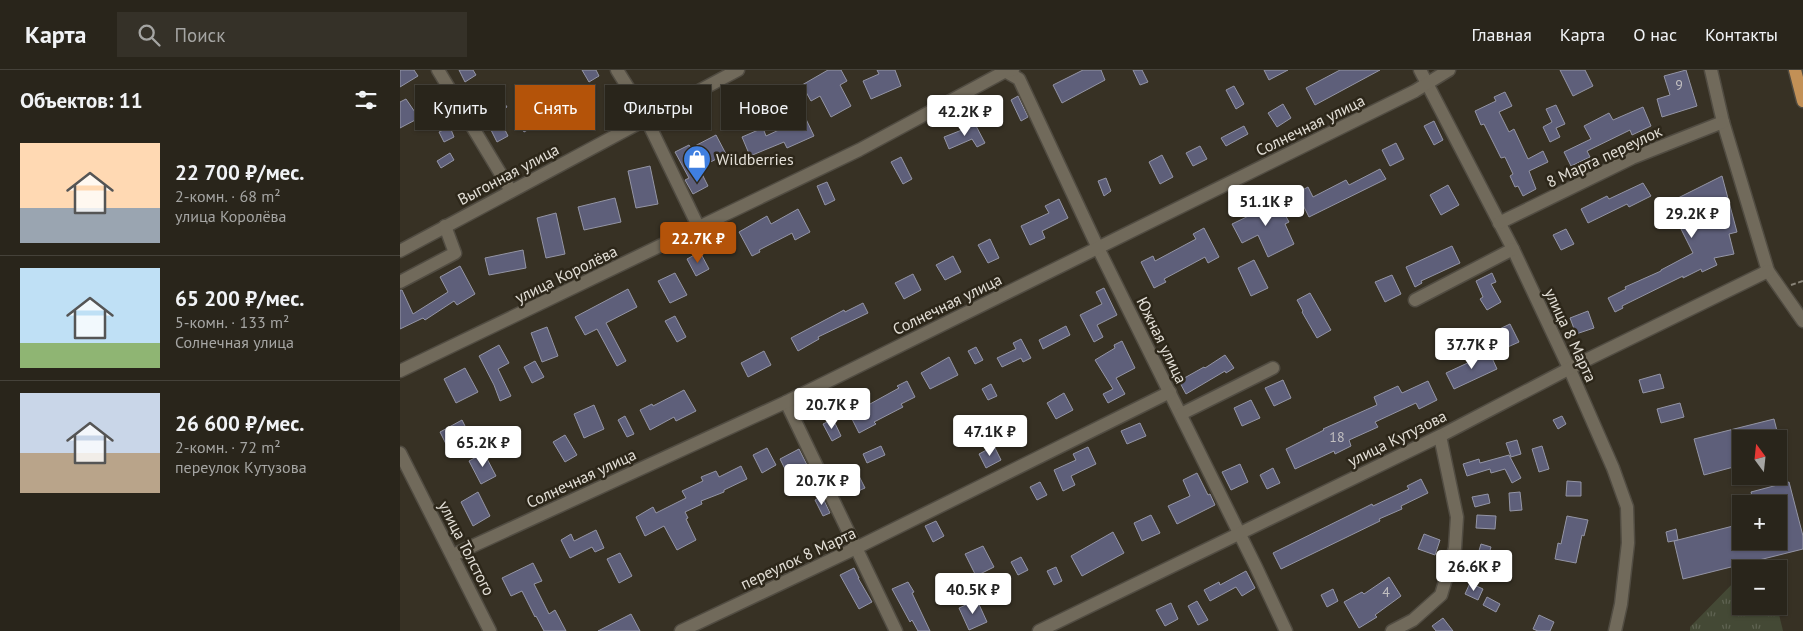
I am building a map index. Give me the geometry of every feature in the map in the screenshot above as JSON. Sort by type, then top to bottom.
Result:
[{"type":"main road","points":[[1795,70],[1803,101]]},
{"type":"street","points":[[438,70],[511,191]]},
{"type":"street","points":[[617,70],[626,85]]},
{"type":"street","name":"Выгонная улица","points":[[704,85],[725,73],[738,70]]},
{"type":"street","name":"улица 8 Марта","points":[[1420,70],[1513,249],[1570,370],[1613,468],[1627,506],[1628,543],[1622,604],[1615,631]]},
{"type":"street","name":"Солнечная улица","points":[[452,555],[786,402],[1427,84],[1449,70]]},
{"type":"street","points":[[1711,70],[1724,122],[1768,271],[1803,321]]},
{"type":"street","name":"улица Королёва","points":[[400,371],[859,150],[1006,71]]},
{"type":"street","name":"Южная улица","points":[[1006,71],[1019,79],[1098,248],[1286,631]]},
{"type":"street","name":"8 Марта переулок","points":[[1499,223],[1632,158],[1724,122]]},
{"type":"street","name":"Выгонная улица","points":[[400,251],[625,130]]},
{"type":"street","points":[[651,130],[699,228]]},
{"type":"street","points":[[400,282],[455,253],[445,226]]},
{"type":"street","points":[[1415,300],[1513,249]]},
{"type":"street","name":"улица Кутузова","points":[[1039,631],[1440,436],[1768,271]]},
{"type":"street","points":[[1181,414],[1273,368]]},
{"type":"street","name":"переулок 8 Марта","points":[[681,631],[856,548],[1170,392]]},
{"type":"street","points":[[786,402],[896,631]]},
{"type":"street","points":[[1392,631],[1413,620],[1441,595],[1454,548],[1457,517],[1440,436]]},
{"type":"street","name":"улица Толстого","points":[[400,453],[490,631]]},
{"type":"green space","points":[[1732,584],[1732,615],[1779,615],[1783,631],[1690,631],[1690,627]]},
{"type":"building","points":[[400,70],[414,70],[418,76],[400,87]]},
{"type":"building","points":[[459,70],[473,70],[476,75],[465,82]]},
{"type":"building","points":[[582,70],[596,70],[599,76],[589,82]]},
{"type":"building","points":[[828,70],[841,70],[847,81],[840,85],[851,106],[831,117],[820,96],[811,101],[806,92],[806,85],[802,85]]},
{"type":"building","points":[[877,70],[895,70],[901,86],[871,99],[863,81],[879,74]]},
{"type":"building","points":[[1083,70],[1101,70],[1105,80],[1062,103],[1053,85]]},
{"type":"building","points":[[1133,70],[1142,70],[1148,82],[1140,85]]},
{"type":"building","points":[[1264,70],[1288,70],[1269,80]]},
{"type":"building","points":[[1340,70],[1380,70],[1315,105],[1306,88]]},
{"type":"building","points":[[1560,70],[1585,70],[1593,86],[1573,96]]},
{"type":"building","points":[[1686,70],[1697,106],[1662,117],[1657,99],[1670,95],[1664,76]]},
{"type":"building","points":[[1234,86],[1244,104],[1236,109],[1226,90]]},
{"type":"building","points":[[1505,92],[1512,106],[1499,112],[1509,132],[1514,129],[1528,159],[1543,151],[1548,162],[1529,171],[1536,189],[1523,196],[1518,186],[1515,187],[1510,176],[1513,174],[1505,157],[1501,158],[1484,124],[1481,125],[1475,111],[1496,101],[1494,97]]},
{"type":"building","points":[[1018,96],[1028,117],[1021,121],[1011,100]]},
{"type":"building","points":[[406,99],[415,112],[415,120],[400,128],[400,102]]},
{"type":"building","points":[[1283,104],[1291,118],[1277,127],[1268,113]]},
{"type":"building","points":[[1556,105],[1565,124],[1556,128],[1560,137],[1550,142],[1543,127],[1552,122],[1546,109]]},
{"type":"building","points":[[1643,107],[1651,126],[1632,135],[1630,130],[1587,151],[1590,157],[1571,166],[1564,152],[1591,139],[1584,126],[1609,113],[1613,120]]},
{"type":"building","points":[[806,119],[814,136],[787,148],[784,142],[750,156],[742,137],[758,130],[764,130],[766,136],[779,130],[806,130]]},
{"type":"building","points":[[1434,121],[1443,140],[1434,145],[1424,126]]},
{"type":"building","points":[[974,122],[985,143],[977,147],[972,139],[949,149],[944,137],[967,128]]},
{"type":"building","points":[[1244,126],[1248,134],[1226,146],[1221,138]]},
{"type":"building","points":[[451,130],[454,137],[444,142],[439,132]]},
{"type":"building","points":[[491,130],[505,130],[508,136],[497,142]]},
{"type":"building","points":[[716,135],[726,154],[699,168],[708,186],[693,194],[685,180],[689,178],[675,152],[689,145],[691,148]]},
{"type":"building","points":[[1396,143],[1404,159],[1390,166],[1382,150]]},
{"type":"building","points":[[1200,146],[1207,159],[1193,166],[1186,153]]},
{"type":"building","points":[[450,153],[454,160],[441,168],[437,161]]},
{"type":"building","points":[[1162,155],[1173,177],[1160,184],[1149,162]]},
{"type":"building","points":[[901,157],[912,179],[903,184],[891,162]]},
{"type":"building","points":[[650,166],[658,204],[636,208],[628,171]]},
{"type":"building","points":[[1380,169],[1386,179],[1309,217],[1297,193],[1308,187],[1313,197],[1346,180],[1349,185]]},
{"type":"building","points":[[1722,176],[1737,232],[1729,234],[1734,254],[1714,258],[1717,265],[1702,272],[1701,269],[1683,278],[1683,276],[1622,306],[1623,308],[1615,312],[1608,298],[1626,289],[1625,287],[1661,271],[1693,253],[1668,203]]},
{"type":"building","points":[[1106,178],[1111,191],[1104,196],[1098,181]]},
{"type":"building","points":[[827,182],[835,200],[825,205],[817,186]]},
{"type":"building","points":[[1643,183],[1651,196],[1629,207],[1627,204],[1588,223],[1581,209],[1607,196],[1609,199]]},
{"type":"building","points":[[1448,185],[1459,205],[1441,215],[1430,195]]},
{"type":"building","points":[[1275,196],[1289,222],[1285,224],[1294,244],[1268,257],[1258,235],[1242,243],[1232,224],[1259,211],[1256,206]]},
{"type":"building","points":[[615,198],[621,222],[584,230],[578,207]]},
{"type":"building","points":[[1059,199],[1068,218],[1042,231],[1045,238],[1030,245],[1021,226],[1049,213],[1045,206]]},
{"type":"building","points":[[798,209],[810,232],[795,240],[792,233],[759,250],[760,252],[752,256],[739,232],[767,216],[771,224]]},
{"type":"building","points":[[556,213],[565,254],[546,258],[537,218]]},
{"type":"building","points":[[1204,228],[1219,257],[1208,263],[1205,257],[1164,279],[1166,282],[1154,288],[1141,262],[1153,256],[1155,261],[1196,239],[1193,234]]},
{"type":"building","points":[[1566,229],[1574,244],[1561,250],[1553,235]]},
{"type":"building","points":[[990,239],[999,258],[988,263],[978,245]]},
{"type":"building","points":[[1452,246],[1460,263],[1421,281],[1422,283],[1415,287],[1406,267]]},
{"type":"building","points":[[523,250],[526,268],[489,275],[485,258]]},
{"type":"building","points":[[700,252],[709,269],[696,276],[687,259]]},
{"type":"building","points":[[953,256],[961,272],[945,280],[936,265]]},
{"type":"building","points":[[1254,260],[1268,288],[1251,296],[1238,268]]},
{"type":"building","points":[[460,266],[475,294],[457,305],[454,301],[425,320],[423,318],[400,329],[400,290],[402,290],[413,314],[448,292],[440,277]]},
{"type":"building","points":[[675,273],[687,295],[670,303],[658,281]]},
{"type":"building","points":[[1492,273],[1496,282],[1491,284],[1501,302],[1487,310],[1480,299],[1483,297],[1476,281]]},
{"type":"building","points":[[913,274],[921,290],[904,299],[895,283]]},
{"type":"building","points":[[1392,275],[1401,294],[1385,302],[1375,282]]},
{"type":"building","points":[[1104,288],[1117,315],[1097,325],[1103,337],[1094,342],[1080,315],[1102,304],[1096,292]]},
{"type":"building","points":[[628,289],[637,307],[606,323],[626,361],[617,366],[597,329],[585,335],[575,317]]},
{"type":"building","points":[[1310,293],[1331,330],[1317,338],[1297,300]]},
{"type":"building","points":[[863,303],[868,313],[818,337],[819,339],[798,351],[791,338],[844,310],[845,312]]},
{"type":"building","points":[[1588,311],[1594,328],[1576,334],[1570,318]]},
{"type":"building","points":[[675,316],[686,337],[677,342],[665,321]]},
{"type":"building","points":[[1510,324],[1519,342],[1501,350],[1493,332]]},
{"type":"building","points":[[1066,326],[1070,335],[1043,349],[1039,340]]},
{"type":"building","points":[[547,327],[558,356],[542,362],[531,333]]},
{"type":"building","points":[[1021,339],[1031,358],[1023,362],[1021,358],[1002,367],[997,358],[1016,349],[1013,343]]},
{"type":"building","points":[[1122,341],[1135,368],[1116,378],[1125,394],[1108,403],[1103,394],[1113,389],[1095,360],[1115,348],[1114,345]]},
{"type":"building","points":[[499,345],[509,363],[498,369],[511,396],[500,401],[479,356]]},
{"type":"building","points":[[976,347],[983,360],[975,364],[968,351]]},
{"type":"building","points":[[1488,349],[1497,369],[1454,389],[1446,373],[1474,360],[1472,356]]},
{"type":"building","points":[[764,351],[771,365],[748,377],[741,363]]},
{"type":"building","points":[[1225,355],[1234,368],[1226,373],[1225,371],[1186,394],[1179,381]]},
{"type":"building","points":[[949,357],[958,375],[930,389],[921,373]]},
{"type":"building","points":[[535,361],[544,377],[532,383],[524,367]]},
{"type":"building","points":[[465,368],[478,392],[456,403],[444,379]]},
{"type":"building","points":[[1660,374],[1664,388],[1643,393],[1639,380]]},
{"type":"building","points":[[1283,380],[1291,398],[1274,406],[1265,388]]},
{"type":"building","points":[[907,381],[915,397],[901,404],[903,407],[874,422],[876,424],[859,433],[850,415],[899,388],[897,386]]},
{"type":"building","points":[[1428,381],[1437,400],[1419,409],[1416,403],[1375,422],[1378,427],[1349,440],[1351,446],[1335,454],[1334,451],[1295,469],[1286,449],[1323,429],[1377,405],[1374,397],[1398,386],[1402,393]]},
{"type":"building","points":[[991,384],[997,396],[988,400],[982,389]]},
{"type":"building","points":[[684,390],[696,411],[676,421],[674,417],[650,430],[640,410],[652,404],[653,406]]},
{"type":"building","points":[[1064,393],[1073,410],[1056,419],[1047,403]]},
{"type":"building","points":[[1251,400],[1260,418],[1242,426],[1234,408]]},
{"type":"building","points":[[1680,403],[1684,417],[1661,423],[1657,409]]},
{"type":"building","points":[[594,405],[604,429],[584,438],[574,414]]},
{"type":"building","points":[[625,416],[634,434],[627,437],[618,420]]},
{"type":"building","points":[[1562,416],[1566,424],[1558,429],[1553,420]]},
{"type":"building","points":[[833,419],[841,436],[832,441],[823,424]]},
{"type":"building","points":[[1774,419],[1777,430],[1732,430],[1732,467],[1704,475],[1694,439]]},
{"type":"building","points":[[462,420],[471,438],[449,450],[440,432]]},
{"type":"building","points":[[1140,423],[1146,436],[1127,444],[1121,431]]},
{"type":"building","points":[[565,435],[577,455],[565,462],[553,442]]},
{"type":"building","points":[[1517,440],[1521,454],[1511,457],[1506,443]]},
{"type":"building","points":[[881,446],[885,455],[867,463],[863,454]]},
{"type":"building","points":[[994,446],[1001,460],[986,468],[979,454]]},
{"type":"building","points":[[1542,446],[1549,469],[1539,472],[1532,449]]},
{"type":"building","points":[[1088,447],[1096,464],[1071,476],[1075,485],[1063,491],[1054,470],[1076,460],[1073,454]]},
{"type":"building","points":[[767,448],[776,465],[762,473],[753,455]]},
{"type":"building","points":[[799,449],[810,471],[791,481],[780,459]]},
{"type":"building","points":[[484,453],[496,476],[481,484],[469,461]]},
{"type":"building","points":[[1509,455],[1521,478],[1512,483],[1505,469],[1491,473],[1490,469],[1467,476],[1463,464],[1479,459],[1480,463]]},
{"type":"building","points":[[1240,464],[1248,482],[1231,490],[1222,472]]},
{"type":"building","points":[[741,466],[747,479],[724,490],[724,492],[701,501],[702,504],[685,512],[688,518],[686,519],[696,540],[677,550],[664,526],[645,536],[636,517],[653,507],[656,513],[686,498],[682,491],[703,481],[701,477],[716,471],[719,477]]},
{"type":"building","points":[[1273,468],[1280,483],[1267,489],[1260,475]]},
{"type":"building","points":[[1197,473],[1215,505],[1177,524],[1168,506],[1190,496],[1183,480]]},
{"type":"building","points":[[858,474],[865,488],[856,492],[849,479]]},
{"type":"building","points":[[1421,479],[1428,493],[1401,506],[1402,509],[1379,519],[1380,521],[1281,569],[1273,553],[1372,504],[1373,506],[1409,489],[1407,486]]},
{"type":"building","points":[[1567,481],[1581,482],[1581,496],[1566,496]]},
{"type":"building","points":[[1040,482],[1047,495],[1037,500],[1030,487]]},
{"type":"building","points":[[1788,482],[1803,536],[1803,549],[1759,560],[1732,560],[1732,567],[1683,579],[1674,541],[1732,526],[1732,550],[1787,550],[1787,495],[1752,495],[1751,492],[1778,485],[1788,485]]},
{"type":"building","points":[[478,492],[490,516],[473,526],[461,502]]},
{"type":"building","points":[[1520,492],[1522,510],[1510,511],[1509,493]]},
{"type":"building","points":[[1488,494],[1490,503],[1475,507],[1472,497]]},
{"type":"building","points":[[822,496],[830,513],[823,516],[815,500]]},
{"type":"building","points":[[1151,515],[1160,533],[1142,541],[1134,523]]},
{"type":"building","points":[[1477,515],[1496,516],[1495,529],[1476,528]]},
{"type":"building","points":[[1567,516],[1588,520],[1584,536],[1582,535],[1576,563],[1555,559],[1558,543],[1561,544]]},
{"type":"building","points":[[936,521],[944,536],[933,542],[925,526]]},
{"type":"building","points":[[1676,529],[1678,540],[1668,542],[1666,532]]},
{"type":"building","points":[[596,530],[604,548],[595,552],[592,547],[570,558],[561,540],[571,534],[574,541]]},
{"type":"building","points":[[1113,532],[1124,553],[1082,576],[1071,556]]},
{"type":"building","points":[[1424,534],[1440,540],[1435,555],[1418,549]]},
{"type":"building","points":[[1481,544],[1491,547],[1486,564],[1476,561]]},
{"type":"building","points":[[983,546],[994,567],[976,576],[965,554]]},
{"type":"building","points":[[620,553],[632,576],[619,583],[607,559]]},
{"type":"building","points":[[1021,557],[1028,570],[1018,575],[1011,562]]},
{"type":"building","points":[[533,563],[542,581],[534,584],[549,614],[555,610],[566,631],[544,631],[522,591],[511,596],[502,578]]},
{"type":"building","points":[[1056,567],[1062,581],[1054,585],[1047,571]]},
{"type":"building","points":[[854,568],[872,602],[859,609],[840,575]]},
{"type":"building","points":[[1246,571],[1255,588],[1242,596],[1236,587],[1210,601],[1204,590],[1219,582],[1220,585]]},
{"type":"building","points":[[1389,577],[1401,596],[1375,615],[1377,617],[1359,628],[1344,602],[1362,592],[1364,594]]},
{"type":"building","points":[[908,582],[930,631],[918,631],[912,620],[910,622],[892,589]]},
{"type":"building","points":[[1470,583],[1483,589],[1478,600],[1465,594]]},
{"type":"building","points":[[1333,589],[1338,601],[1327,607],[1321,595]]},
{"type":"building","points":[[1487,597],[1500,604],[1496,612],[1483,605]]},
{"type":"building","points":[[977,600],[987,622],[969,630],[959,608]]},
{"type":"building","points":[[1197,601],[1208,620],[1198,625],[1188,606]]},
{"type":"building","points":[[1171,603],[1178,619],[1165,626],[1156,610]]},
{"type":"building","points":[[631,614],[640,631],[598,631]]},
{"type":"building","points":[[1539,615],[1554,622],[1550,631],[1533,629]]},
{"type":"building","points":[[1443,618],[1453,631],[1436,631],[1432,626]]},
{"type":"place","name":"Wildberries","points":[[697,183]]}]
